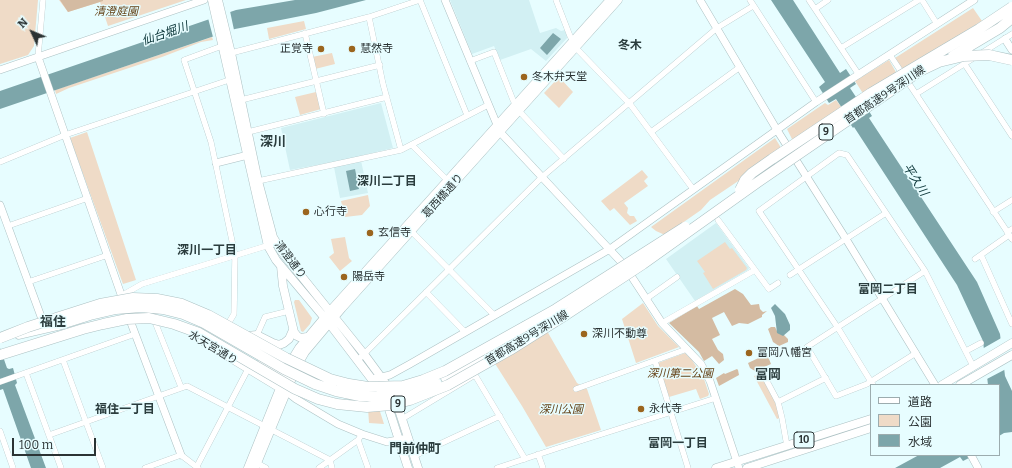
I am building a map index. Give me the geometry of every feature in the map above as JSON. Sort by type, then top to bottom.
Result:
[{"type":"highway","points":[[740,190],[745,180],[752,173],[772,159],[871,93],[979,29],[1012,7]]},
{"type":"highway","points":[[664,250],[680,242],[880,105],[964,49],[1000,28],[1012,18]]},
{"type":"highway","name":"首都高速9号深川線","points":[[0,339],[28,327],[100,304],[133,298],[157,299],[182,304],[208,315],[326,378],[359,386],[403,386],[435,376],[458,365],[588,290],[927,65],[950,58],[971,54],[990,54],[1012,59]]},
{"type":"highway","name":"首都高速9号深川線","points":[[1,353],[103,324],[133,318],[156,319],[199,332],[299,390],[328,402],[355,407],[382,407],[410,400],[435,391],[510,350],[664,250],[758,182],[926,68],[945,60],[971,55],[996,56],[1012,59]]},
{"type":"highway","points":[[24,345],[59,327],[90,314],[120,308],[140,307],[169,310],[204,323],[284,369],[315,384],[345,393],[368,397],[403,394],[436,383],[508,343],[519,335],[527,325]]},
{"type":"highway","points":[[19,334],[132,312],[148,312],[175,316],[215,334],[328,402]]},
{"type":"main road","name":"清澄通り","points":[[212,0],[218,13],[224,36],[231,53],[233,79],[272,244],[281,266],[329,317]]},
{"type":"main road","name":"清澄通り","points":[[218,0],[218,13]]},
{"type":"main road","name":"葛西橋通り","points":[[248,468],[254,463],[268,429],[291,361],[299,348],[411,231],[498,129],[574,44],[610,0]]},
{"type":"main road","name":"葛西橋通り","points":[[574,44],[618,0]]},
{"type":"main road","name":"清澄通り","points":[[224,36],[222,46],[241,100],[248,132],[250,155],[270,228],[272,244],[361,357],[382,378],[394,398],[418,468]]},
{"type":"main road","name":"葛西橋通り","points":[[283,387],[329,317],[448,181],[498,129]]},
{"type":"main road","points":[[281,266],[283,286],[293,330],[298,337],[308,337]]},
{"type":"main road","points":[[0,339],[19,334],[43,322],[121,296],[138,294],[165,297],[200,309],[291,361]]},
{"type":"main road","name":"水天宮通り","points":[[1,353],[24,345],[63,336],[100,325],[130,321],[155,322],[178,328],[192,334],[248,369],[283,387]]},
{"type":"main road","points":[[237,330],[250,354],[268,365],[280,375],[283,387]]},
{"type":"main road","points":[[247,336],[257,335],[279,345],[289,339],[293,330]]},
{"type":"main road","points":[[944,384],[1012,343]]},
{"type":"main road","name":"清澄通り","points":[[361,357],[388,406],[408,468]]},
{"type":"main road","points":[[962,384],[1008,357]]},
{"type":"main road","name":"10","points":[[716,468],[738,465],[787,446],[870,419]]},
{"type":"main road","name":"10","points":[[747,468],[870,428]]},
{"type":"street","points":[[43,0],[38,57],[121,296],[181,455],[196,468],[248,369]]},
{"type":"street","points":[[0,70],[204,0]]},
{"type":"street","points":[[231,53],[369,17],[420,0],[467,115]]},
{"type":"street","points":[[445,0],[498,129],[610,249],[628,270],[662,323],[696,357],[706,371],[738,465]]},
{"type":"street","points":[[556,0],[574,44],[630,104],[693,189]]},
{"type":"street","points":[[700,0],[777,130],[846,239],[934,384]]},
{"type":"street","points":[[750,0],[816,102]]},
{"type":"street","points":[[809,0],[859,75]]},
{"type":"street","points":[[815,9],[828,0]]},
{"type":"street","points":[[841,48],[919,0]]},
{"type":"street","points":[[922,0],[937,24]]},
{"type":"street","points":[[373,379],[382,378],[410,364],[610,249],[823,97],[890,55],[970,1]]},
{"type":"street","points":[[361,357],[542,177],[630,104],[717,28],[754,6]]},
{"type":"street","points":[[369,17],[387,97],[401,150]]},
{"type":"street","points":[[305,33],[324,114]]},
{"type":"street","points":[[916,94],[1012,34]]},
{"type":"street","points":[[1005,39],[1012,50]]},
{"type":"street","points":[[222,46],[184,60],[209,134],[235,255],[234,314],[228,324]]},
{"type":"street","points":[[470,61],[494,52],[517,108],[564,159]]},
{"type":"street","points":[[890,55],[993,212],[1010,234],[975,259]]},
{"type":"street","points":[[964,63],[1012,136]]},
{"type":"street","points":[[241,100],[380,65]]},
{"type":"street","points":[[651,132],[740,66]]},
{"type":"street","points":[[0,162],[65,135],[233,79]]},
{"type":"street","points":[[248,132],[387,97]]},
{"type":"street","points":[[258,180],[401,150],[488,104]]},
{"type":"street","points":[[412,145],[448,181]]},
{"type":"street","points":[[872,383],[838,328],[759,211],[839,153],[847,155],[925,271],[973,366]]},
{"type":"street","points":[[216,163],[250,155]]},
{"type":"street","points":[[8,226],[88,198]]},
{"type":"street","points":[[993,212],[1012,200]]},
{"type":"street","points":[[0,205],[2,218],[8,226],[43,322]]},
{"type":"street","points":[[790,275],[886,213]]},
{"type":"street","points":[[718,220],[769,289],[778,283]]},
{"type":"street","points":[[411,231],[494,315]]},
{"type":"street","points":[[121,296],[142,284],[272,244]]},
{"type":"street","points":[[28,282],[108,255]]},
{"type":"street","points":[[981,255],[1012,324]]},
{"type":"street","points":[[662,323],[755,270]]},
{"type":"street","points":[[916,353],[872,383],[836,396],[807,347],[925,271]]},
{"type":"street","points":[[646,299],[677,277]]},
{"type":"street","points":[[426,292],[466,332]]},
{"type":"street","points":[[257,335],[266,317],[289,311]]},
{"type":"street","points":[[155,322],[181,387]]},
{"type":"street","points":[[0,382],[135,334]]},
{"type":"street","points":[[966,351],[981,343]]},
{"type":"street","points":[[576,389],[687,349]]},
{"type":"street","points":[[63,360],[103,468]]},
{"type":"street","points":[[655,361],[688,468]]},
{"type":"street","points":[[761,370],[778,402],[787,446]]},
{"type":"street","points":[[26,373],[61,468]]},
{"type":"street","points":[[402,419],[475,375],[525,459]]},
{"type":"street","points":[[778,402],[826,378]]},
{"type":"street","points":[[49,434],[187,386],[330,460],[332,468]]},
{"type":"street","name":"水天宮通り","points":[[283,387],[296,399],[360,437],[382,441],[399,441],[408,438]]},
{"type":"street","points":[[497,468],[716,398]]},
{"type":"street","points":[[414,456],[500,416]]},
{"type":"street","points":[[0,431],[13,468]]},
{"type":"street","points":[[319,468],[360,437],[368,468]]},
{"type":"street","points":[[538,454],[543,468]]},
{"type":"street","points":[[144,468],[181,455]]},
{"type":"street","points":[[972,457],[978,468]]},
{"type":"street","points":[[254,463],[266,468]]},
{"type":"shaded area","points":[[60,0],[103,0],[103,1],[68,12]]},
{"type":"shaded area","points":[[450,0],[529,0],[540,33],[556,28],[561,31],[565,30],[568,37],[546,61],[531,49],[500,60],[494,46],[472,54]]},
{"type":"shaded area","points":[[381,103],[393,148],[360,156],[368,193],[340,198],[333,162],[290,170],[281,128]]},
{"type":"shaded area","points":[[716,223],[749,268],[695,301],[666,259]]},
{"type":"shaded area","points":[[735,289],[743,294],[751,305],[759,304],[760,309],[763,312],[767,311],[762,315],[762,317],[748,324],[739,323],[732,326],[724,312],[712,318],[720,335],[712,339],[718,350],[723,354],[724,360],[719,364],[712,356],[704,361],[699,352],[669,323],[697,306],[699,309]]},
{"type":"shaded area","points":[[775,327],[777,331],[783,334],[788,339],[788,342],[779,346],[773,342],[768,329]]},
{"type":"shaded area","points":[[767,354],[771,364],[755,371],[750,368],[748,363]]},
{"type":"shaded area","points":[[737,369],[739,375],[719,386],[716,378],[724,373],[725,374]]},
{"type":"green space","points":[[0,0],[38,0],[34,46],[28,55],[0,64]]},
{"type":"green space","name":"清澄庭園","points":[[59,0],[186,0],[108,26],[100,2],[68,12]]},
{"type":"green space","points":[[973,8],[982,21],[903,70],[895,58]]},
{"type":"green space","points":[[304,21],[306,29],[269,39],[267,28]]},
{"type":"green space","points":[[212,37],[213,40],[201,42],[162,57],[69,88],[56,94],[55,90]]},
{"type":"green space","points":[[332,53],[335,64],[315,69],[312,57]]},
{"type":"green space","points":[[889,60],[897,74],[864,95],[855,81]]},
{"type":"green space","points":[[559,77],[573,92],[559,108],[544,93]]},
{"type":"green space","points":[[316,92],[321,109],[300,115],[295,97]]},
{"type":"green space","points":[[836,100],[842,108],[794,143],[787,129],[825,103],[828,105]]},
{"type":"green space","points":[[87,132],[136,280],[123,284],[70,138]]},
{"type":"green space","points":[[775,138],[783,151],[710,200],[701,210],[665,235],[651,227]]},
{"type":"green space","points":[[642,170],[648,177],[644,181],[648,186],[624,203],[628,208],[627,213],[630,216],[634,216],[637,221],[630,225],[614,208],[610,211],[601,201]]},
{"type":"green space","points":[[368,195],[370,206],[362,215],[345,217],[341,201]]},
{"type":"green space","points":[[345,237],[349,258],[352,261],[340,271],[329,257],[334,253],[331,239]]},
{"type":"green space","points":[[725,242],[730,249],[732,248],[747,268],[713,289],[703,273],[705,272],[697,261]]},
{"type":"green space","points":[[295,300],[299,300],[312,318],[310,324],[303,332],[301,331],[294,302]]},
{"type":"green space","points":[[643,303],[658,326],[679,347],[636,363],[622,319]]},
{"type":"green space","name":"深川公園","points":[[547,331],[577,383],[587,389],[601,430],[546,447],[494,362]]},
{"type":"green space","name":"深川第二公園","points":[[685,353],[692,360],[704,379],[709,394],[708,396],[700,399],[696,389],[669,397],[658,363]]},
{"type":"green space","points":[[759,374],[761,375],[776,404],[780,418],[777,419],[754,376]]},
{"type":"green space","points":[[367,393],[376,399],[384,424],[369,423]]},
{"type":"water","points":[[295,0],[366,0],[316,13],[235,29],[0,109],[0,91],[236,10]]},
{"type":"water","points":[[771,0],[793,0],[840,73],[846,69],[856,84],[850,88],[856,97],[859,95],[872,116],[869,118],[977,282],[1000,334],[1005,376],[1012,391],[1012,432],[1004,433],[1000,435],[1000,384],[988,384],[983,341],[957,285],[854,127],[853,128],[841,110],[842,108],[836,99],[829,103],[819,87],[825,82]]},
{"type":"water","points":[[553,33],[561,39],[547,55],[540,48]]},
{"type":"water","points":[[355,169],[359,189],[350,191],[346,171]]},
{"type":"water","points":[[775,304],[785,314],[790,325],[790,330],[783,336],[777,333],[775,316],[771,308]]},
{"type":"water","points":[[0,348],[7,368],[13,368],[17,383],[15,385],[46,468],[31,468],[3,389],[0,390]]},
{"type":"water","points":[[917,456],[973,456],[963,461],[960,457],[940,468],[895,468]]},
{"type":"pier","points":[[230,11],[234,30],[213,37],[208,18]]},
{"type":"pier","points":[[1003,337],[1006,369],[985,380],[982,349]]},
{"type":"place","name":"正覚寺","points":[[321,49]]},
{"type":"place","name":"慧然寺","points":[[352,49]]},
{"type":"place","name":"冬木弁天堂","points":[[524,77]]},
{"type":"place","name":"心行寺","points":[[306,212]]},
{"type":"place","name":"玄信寺","points":[[370,233]]},
{"type":"place","name":"陽岳寺","points":[[344,277]]},
{"type":"place","name":"深川不動尊","points":[[584,334]]},
{"type":"place","name":"富岡八幡宮","points":[[749,353]]},
{"type":"place","name":"永代寺","points":[[641,409]]},
{"type":"district","name":"冬木","points":[[630,46]]},
{"type":"district","name":"深川","points":[[273,142]]},
{"type":"district","name":"深川二丁目","points":[[387,182]]},
{"type":"district","name":"深川一丁目","points":[[207,251]]},
{"type":"district","name":"富岡二丁目","points":[[888,290]]},
{"type":"district","name":"福住","points":[[53,322]]},
{"type":"district","name":"富岡","points":[[768,375]]},
{"type":"district","name":"福住一丁目","points":[[125,410]]},
{"type":"district","name":"富岡一丁目","points":[[678,444]]},
{"type":"district","name":"門前仲町","points":[[415,449]]},
{"type":"water label","name":"仙台堀川","points":[[165,34]]},
{"type":"water label","name":"平久川","points":[[915,180]]}]
